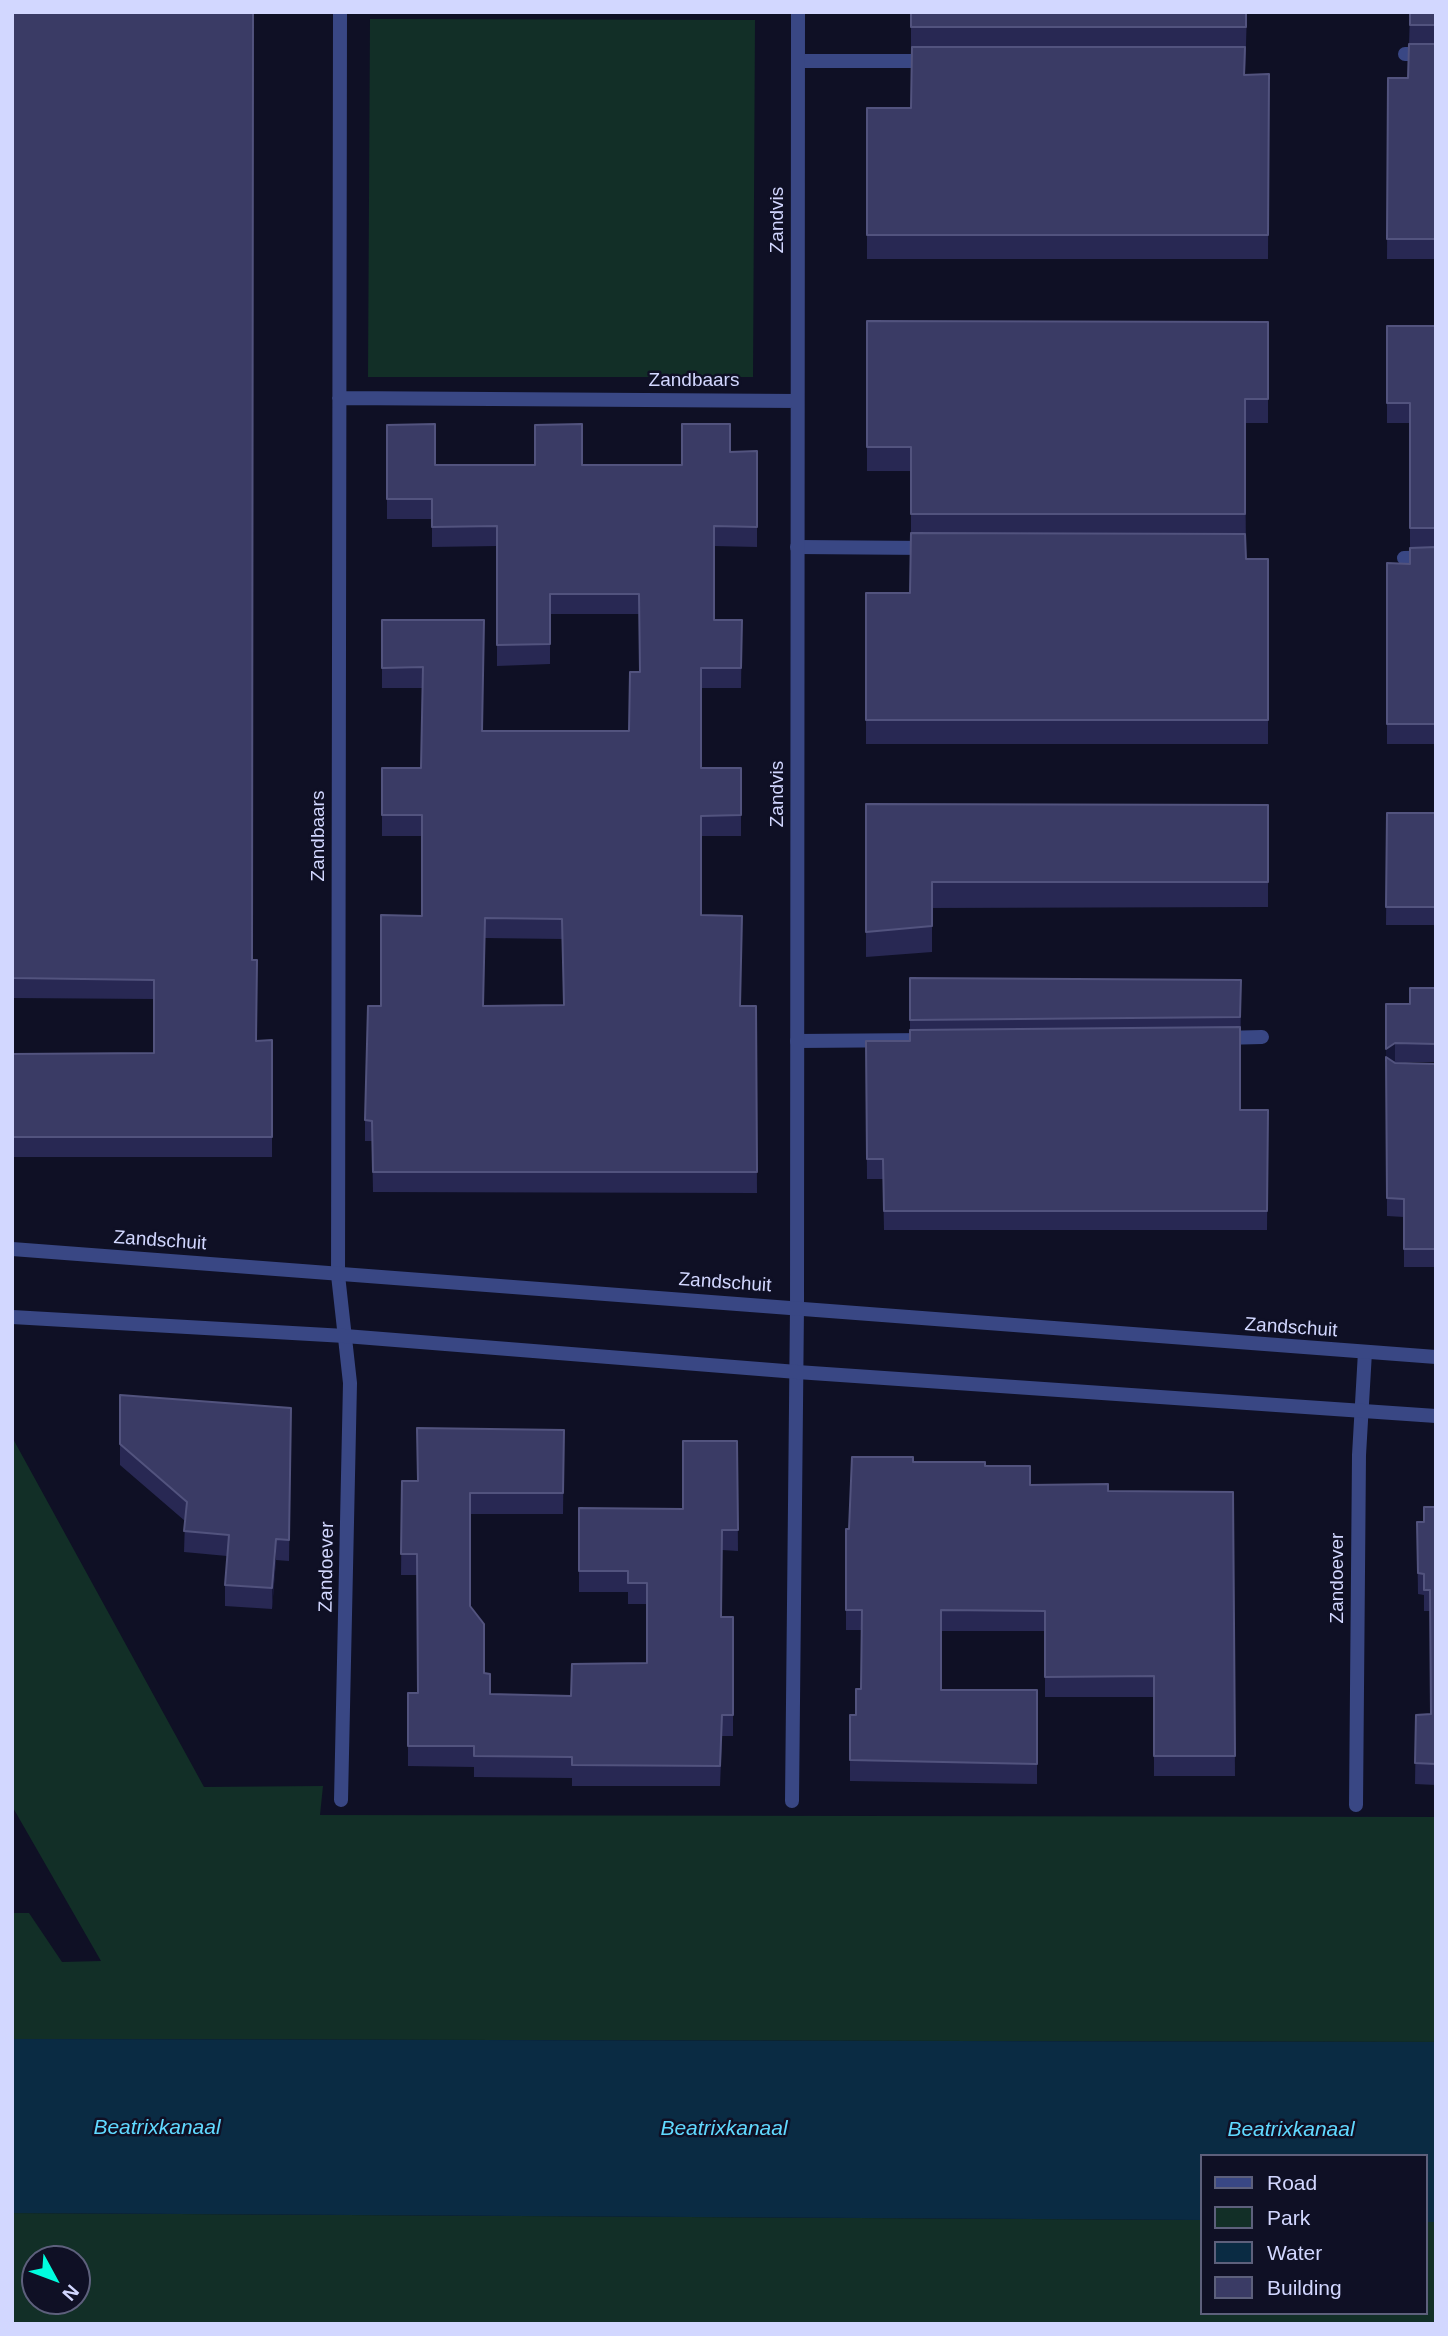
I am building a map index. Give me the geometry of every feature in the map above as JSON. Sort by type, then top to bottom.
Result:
[{"type":"street","name":"Zandbaars","points":[[340,12],[338,1275],[345,1336]]},
{"type":"street","name":"Zandvis","points":[[797,1372],[798,12]]},
{"type":"street","points":[[1405,54],[1436,54]]},
{"type":"street","points":[[798,61],[948,61]]},
{"type":"street","name":"Zandbaars","points":[[339,398],[797,401]]},
{"type":"street","points":[[797,547],[947,548]]},
{"type":"street","points":[[1404,558],[1436,557]]},
{"type":"street","points":[[1208,1038],[1262,1037]]},
{"type":"street","points":[[797,1041],[948,1040]]},
{"type":"street","name":"Zandschuit","points":[[12,1249],[1436,1357]]},
{"type":"street","points":[[12,1317],[345,1336],[797,1372],[1436,1416]]},
{"type":"street","name":"Zandoever","points":[[341,1800],[351,1383],[345,1336]]},
{"type":"street","name":"Zandoever","points":[[1356,1805],[1359,1455],[1365,1352]]},
{"type":"street","points":[[792,1801],[797,1372]]},
{"type":"green space","points":[[370,19],[755,20],[753,377],[368,377]]},
{"type":"green space","points":[[12,1437],[204,1787],[323,1786],[320,1815],[1436,1817],[1436,2042],[12,2039],[12,1913],[29,1913],[62,1962],[101,1961],[12,1806]]},
{"type":"green space","points":[[12,2213],[1200,2220],[1200,2315],[1427,2315],[1427,2222],[1436,2222],[1436,2324],[12,2324]]},
{"type":"water","name":"Beatrixkanaal","points":[[12,2039],[1436,2042],[1436,2222],[1427,2222],[1427,2154],[1200,2154],[1200,2220],[12,2213]]},
{"type":"building","points":[[12,12],[253,12],[252,960],[257,960],[256,1041],[272,1040],[272,1137],[12,1137],[12,1054],[154,1053],[154,980],[12,978]]},
{"type":"building","points":[[911,12],[1246,12],[1246,27],[911,27]]},
{"type":"building","points":[[1410,12],[1436,12],[1436,25],[1410,25]]},
{"type":"building","points":[[1409,44],[1436,44],[1436,239],[1387,239],[1388,78],[1408,78]]},
{"type":"building","points":[[912,47],[1245,47],[1244,75],[1269,74],[1268,235],[867,235],[867,108],[911,108]]},
{"type":"building","points":[[867,321],[1268,322],[1268,399],[1245,399],[1245,514],[911,514],[911,447],[867,447]]},
{"type":"building","points":[[1387,326],[1436,326],[1436,528],[1410,528],[1410,403],[1387,403]]},
{"type":"building","points":[[435,424],[435,465],[535,465],[535,425],[582,424],[582,465],[682,465],[682,424],[730,424],[730,452],[757,451],[757,527],[714,526],[714,620],[742,620],[741,668],[701,668],[701,768],[741,768],[741,815],[701,816],[701,915],[742,916],[740,1006],[756,1006],[757,1172],[373,1172],[372,1121],[365,1120],[368,1006],[381,1006],[381,915],[422,916],[422,815],[382,815],[382,768],[421,768],[423,667],[382,668],[382,620],[484,620],[482,731],[629,731],[630,672],[640,672],[639,594],[550,594],[550,644],[497,645],[497,526],[432,527],[432,499],[387,499],[387,425]],"holes":[[[485,918],[562,919],[564,1005],[483,1006]]]},
{"type":"building","points":[[911,533],[1245,534],[1246,559],[1268,559],[1268,720],[866,720],[866,593],[910,593]]},
{"type":"building","points":[[1436,547],[1436,724],[1387,724],[1387,563],[1410,564],[1410,548]]},
{"type":"building","points":[[866,804],[1268,805],[1268,882],[932,882],[932,926],[866,932]]},
{"type":"building","points":[[1387,813],[1436,813],[1436,907],[1386,907]]},
{"type":"building","points":[[910,978],[1241,980],[1240,1017],[910,1020]]},
{"type":"building","points":[[1410,988],[1436,988],[1436,1044],[1395,1043],[1386,1049],[1386,1004],[1410,1004]]},
{"type":"building","points":[[1240,1027],[1240,1110],[1268,1110],[1267,1211],[884,1211],[883,1159],[867,1159],[866,1041],[910,1041],[910,1030]]},
{"type":"building","points":[[1386,1057],[1395,1063],[1436,1064],[1436,1249],[1404,1249],[1404,1199],[1387,1198]]},
{"type":"building","points":[[120,1395],[291,1408],[289,1540],[276,1539],[272,1588],[225,1585],[229,1535],[184,1531],[187,1502],[120,1444]]},
{"type":"building","points":[[417,1428],[564,1430],[563,1493],[470,1493],[470,1606],[484,1624],[484,1673],[490,1674],[490,1694],[571,1696],[572,1664],[647,1663],[647,1583],[628,1583],[628,1571],[579,1571],[579,1508],[683,1509],[683,1441],[737,1441],[738,1530],[722,1530],[721,1617],[733,1617],[733,1715],[722,1715],[720,1766],[572,1765],[572,1757],[474,1756],[474,1746],[408,1746],[408,1693],[418,1693],[417,1554],[401,1554],[402,1481],[418,1481]]},
{"type":"building","points":[[852,1457],[913,1457],[913,1462],[985,1462],[985,1466],[1030,1466],[1030,1485],[1108,1484],[1108,1491],[1233,1492],[1235,1756],[1154,1756],[1154,1676],[1045,1677],[1045,1611],[941,1610],[941,1690],[1037,1690],[1037,1764],[850,1760],[850,1715],[856,1715],[856,1689],[861,1689],[862,1610],[846,1610],[846,1529],[849,1529]]},
{"type":"building","points":[[1424,1507],[1436,1507],[1436,1764],[1415,1763],[1416,1715],[1431,1714],[1430,1590],[1424,1590],[1424,1574],[1418,1573],[1417,1522],[1424,1522]]}]
